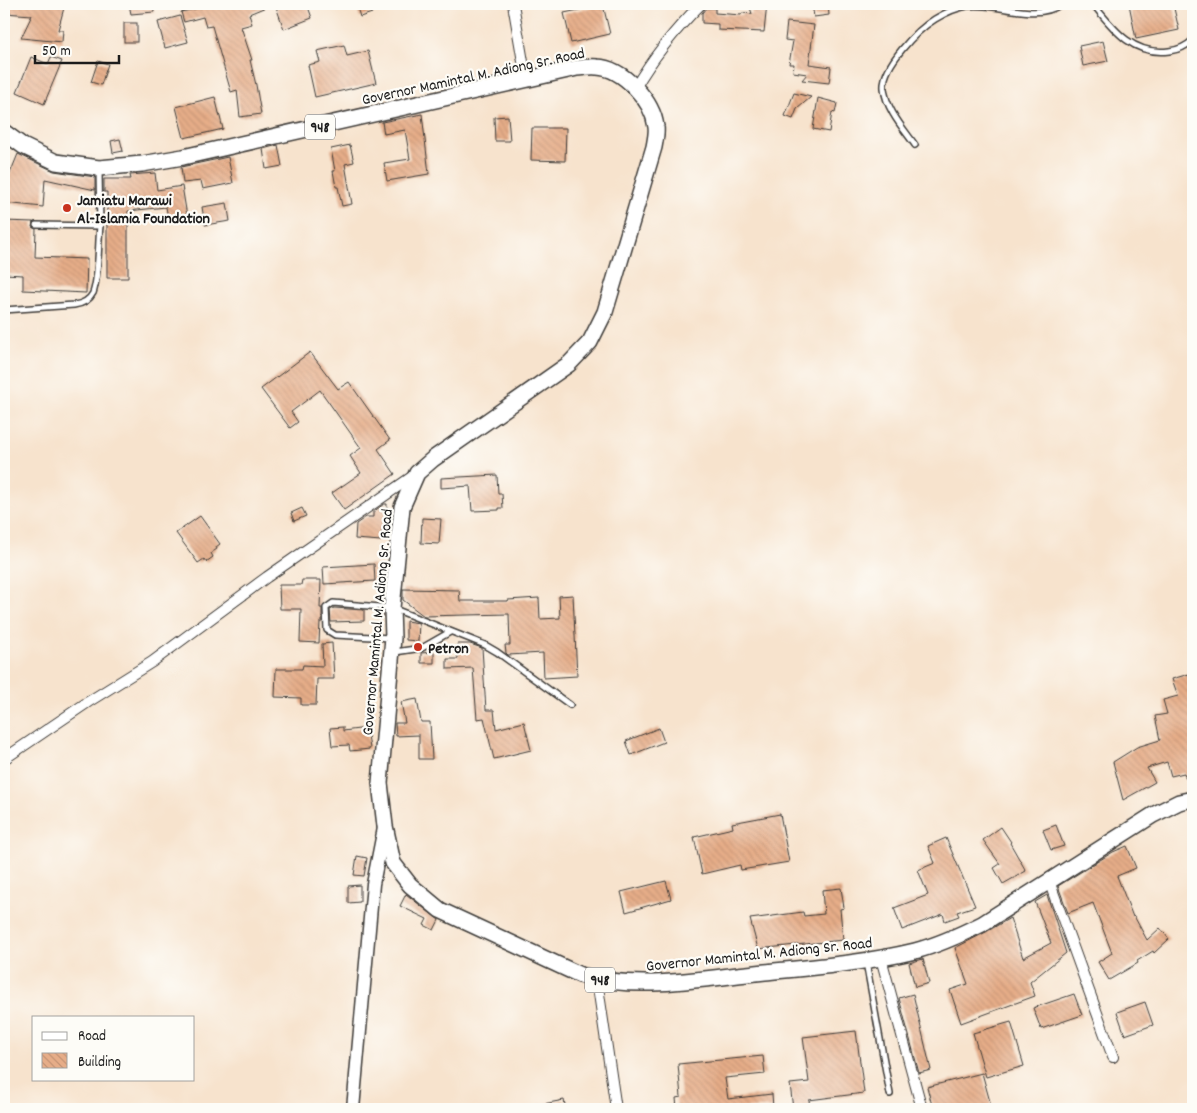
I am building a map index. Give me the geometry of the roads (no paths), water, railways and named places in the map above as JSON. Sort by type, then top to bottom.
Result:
[{"type":"main road","name":"Governor Mamintal M. Adiong Sr. Road","points":[[4,132],[23,146],[56,162],[99,168],[142,164],[183,157],[577,68],[597,67],[611,70],[625,78],[651,109],[656,128],[654,147],[605,312],[590,342],[569,364],[464,437],[417,473],[402,507],[392,608],[392,645],[380,783],[385,826],[393,863],[410,884],[440,910],[580,975],[597,980],[667,982],[874,959],[916,951],[953,938],[982,924],[1153,815],[1179,802],[1193,799]]},
{"type":"street","points":[[513,4],[526,79]]},
{"type":"street","points":[[635,88],[669,39],[701,4]]},
{"type":"street","points":[[4,759],[88,702],[152,662],[267,577],[417,473]]},
{"type":"street","points":[[353,1109],[373,884],[385,826]]},
{"type":"street","points":[[1049,881],[1113,1058]]},
{"type":"street","points":[[874,959],[922,1109]]},
{"type":"street","points":[[597,980],[616,1109]]},
{"type":"lane","points":[[915,145],[886,100],[884,86],[888,70],[896,56],[917,34],[934,19],[952,9],[968,5],[1042,11],[1061,4]]},
{"type":"lane","points":[[1093,4],[1133,46],[1146,51],[1176,50],[1193,40]]},
{"type":"lane","points":[[4,310],[74,306],[89,299],[96,278],[100,226],[99,168]]},
{"type":"lane","points":[[36,225],[100,226]]},
{"type":"lane","points":[[450,632],[422,648],[392,645],[335,635],[327,630],[325,611],[333,603],[392,608],[485,645],[570,705]]},
{"type":"lane","points":[[874,959],[890,1094]]},
{"type":"place","name":"Jamiatu Marawi Al-Islamia Foundation","points":[[67,208]]},
{"type":"place","name":"Petron","points":[[418,647]]}]
